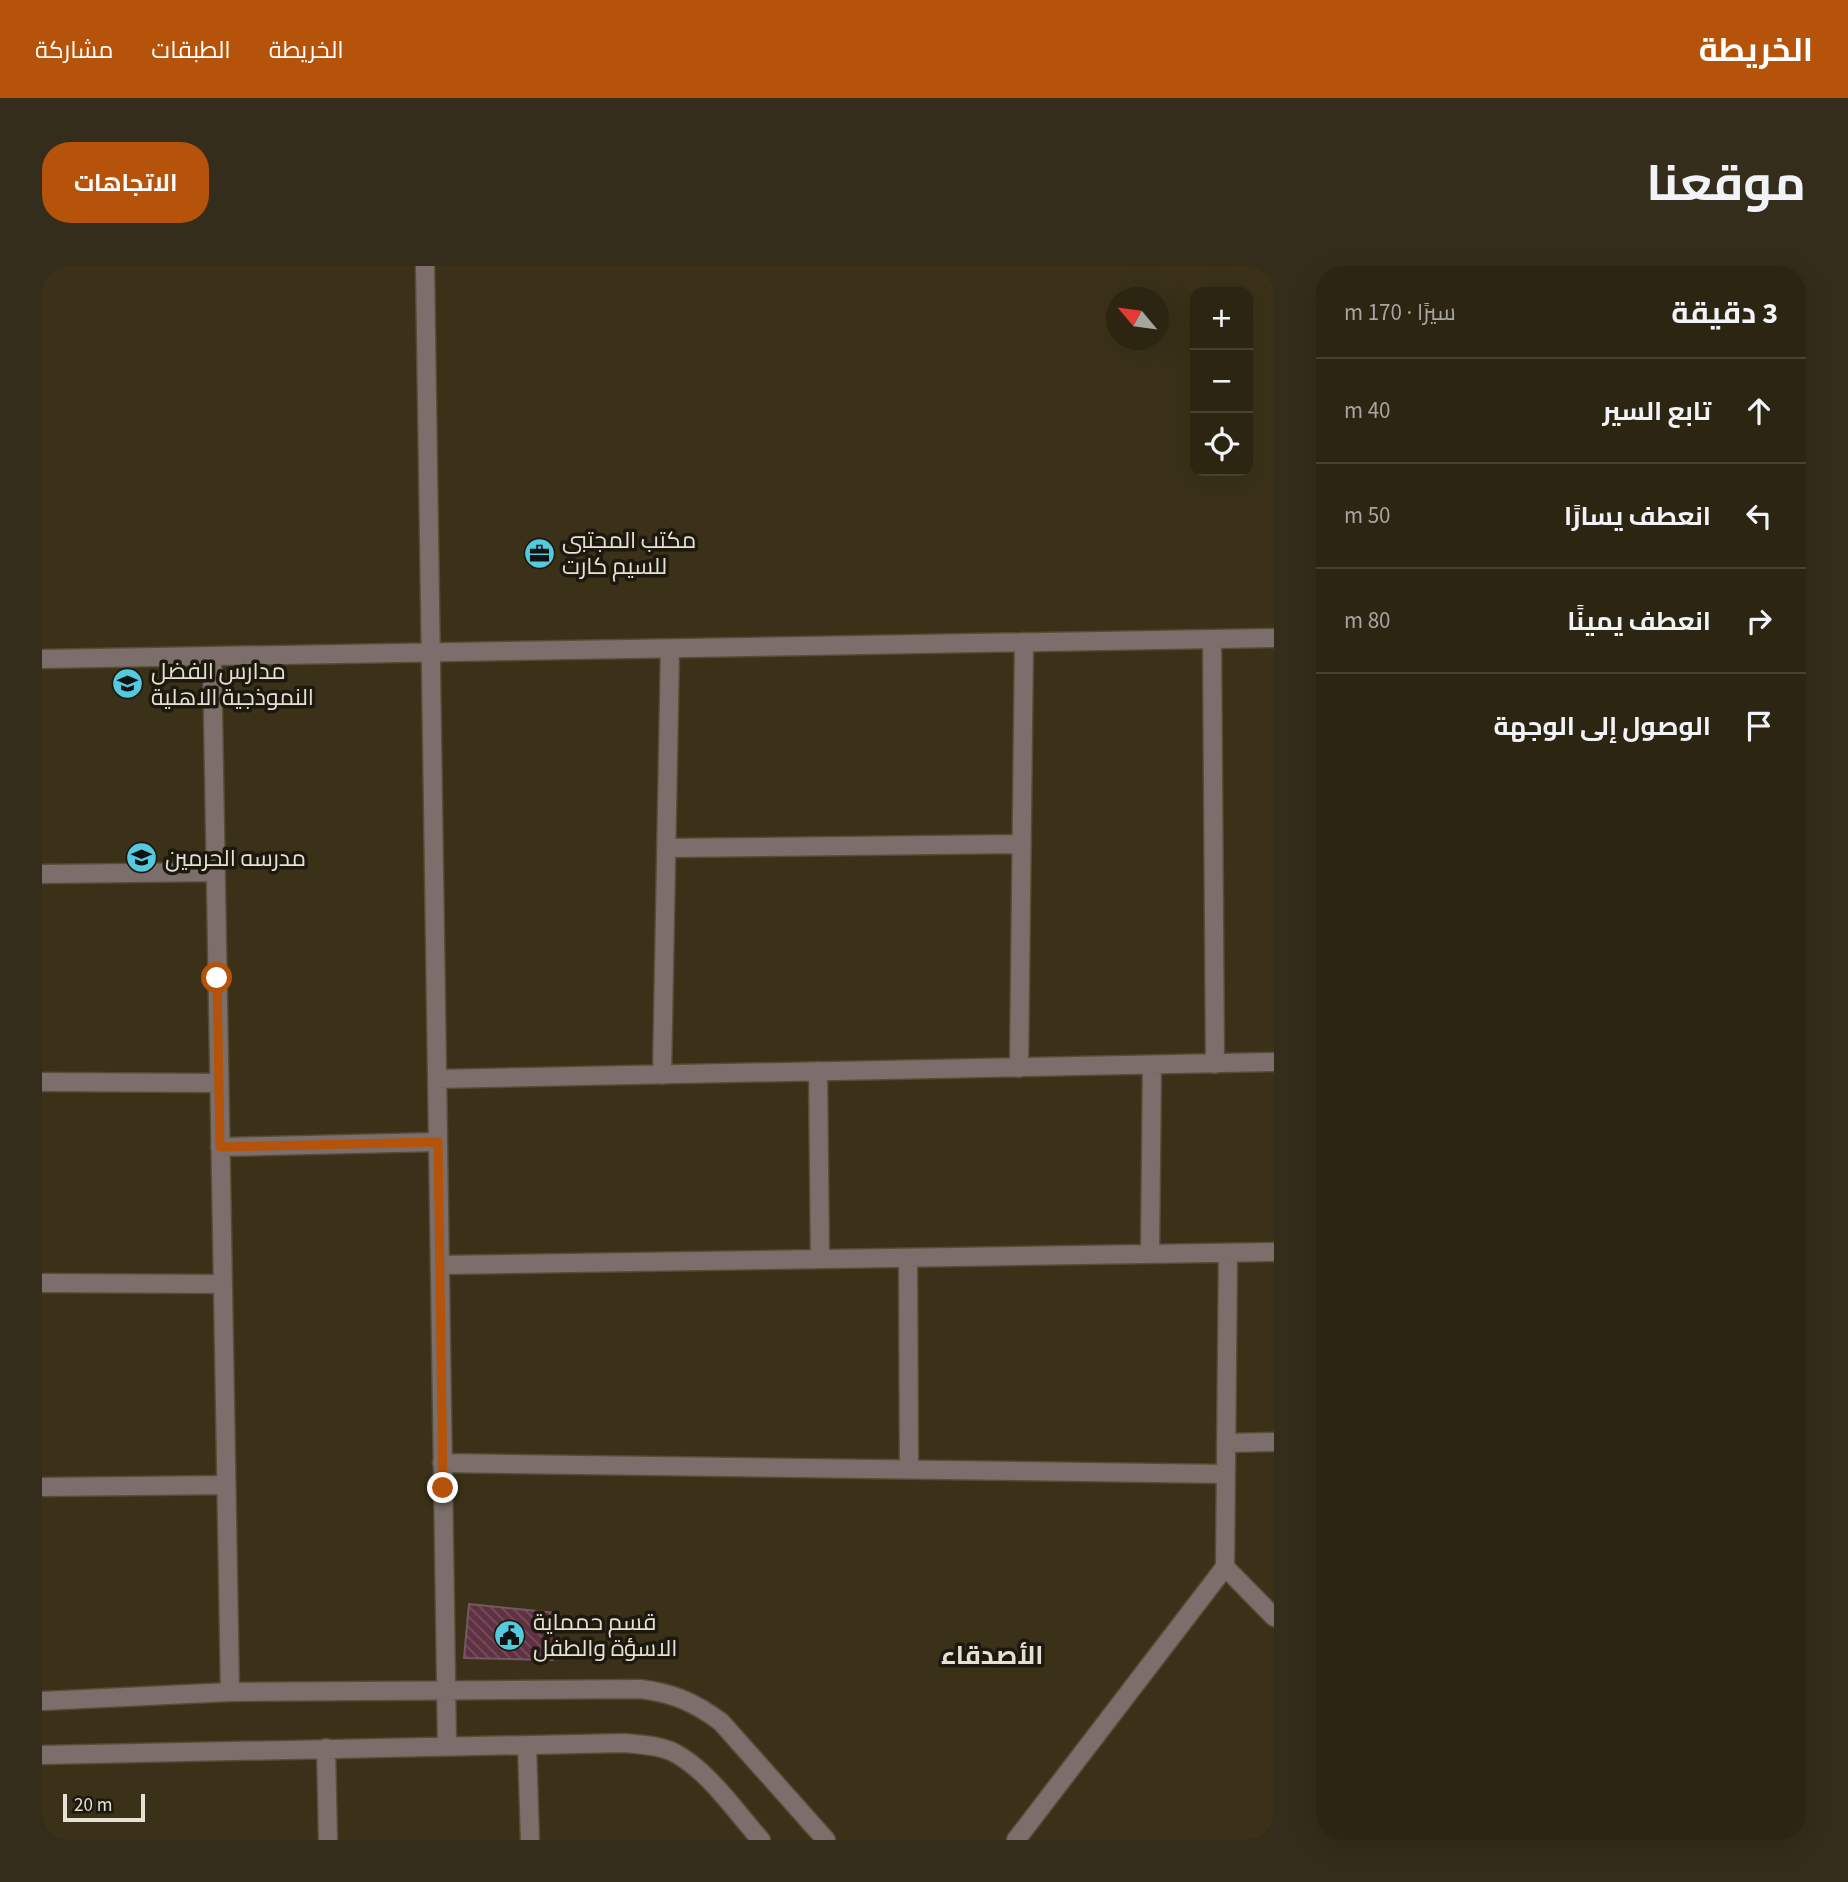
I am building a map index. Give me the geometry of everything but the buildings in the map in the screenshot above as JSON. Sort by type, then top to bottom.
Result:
[{"type":"street","points":[[425,266],[447,1746]]},
{"type":"street","points":[[42,659],[1274,638]]},
{"type":"street","points":[[1212,639],[1215,1064]]},
{"type":"street","points":[[1019,1068],[1024,642]]},
{"type":"street","points":[[662,1075],[670,649]]},
{"type":"street","points":[[212,657],[229,1692]]},
{"type":"street","points":[[667,848],[1022,844]]},
{"type":"street","points":[[42,874],[215,872]]},
{"type":"street","points":[[437,1079],[1274,1062]]},
{"type":"street","points":[[1150,1254],[1152,1065]]},
{"type":"street","points":[[818,1071],[820,1259]]},
{"type":"street","points":[[42,1082],[219,1083]]},
{"type":"street","points":[[220,1147],[438,1142]]},
{"type":"street","points":[[440,1265],[1274,1252]]},
{"type":"street","points":[[1016,1840],[1225,1567],[1228,1253]]},
{"type":"street","points":[[908,1258],[909,1469]]},
{"type":"street","points":[[42,1283],[223,1284]]},
{"type":"street","points":[[1226,1443],[1274,1442]]},
{"type":"street","points":[[442,1463],[1226,1474]]},
{"type":"street","points":[[42,1487],[226,1485]]},
{"type":"street","points":[[1225,1567],[1274,1616]]},
{"type":"street","points":[[42,1701],[229,1692],[640,1689],[661,1692],[702,1708],[721,1722],[827,1840]]},
{"type":"street","points":[[42,1755],[625,1743],[672,1752],[702,1774],[761,1840]]},
{"type":"street","points":[[527,1745],[530,1840]]},
{"type":"street","points":[[326,1748],[328,1840]]},
{"type":"street","points":[[743,1819],[743,1840]]},
{"type":"place","name":"مكتب المجتبى للسيم كارت","points":[[539,553]]},
{"type":"place","name":"مدارس الفضل النموذجية الاهلية","points":[[128,684]]},
{"type":"place","name":"مدرسه الحرمين","points":[[142,858]]},
{"type":"place","name":"قسم حمماية الاسؤة والطفل","points":[[510,1635]]},
{"type":"district","name":"الأصدقاء","points":[[992,1655]]},
{"type":"route","points":[[217,978],[220,1147],[438,1142],[443,1488]]}]
